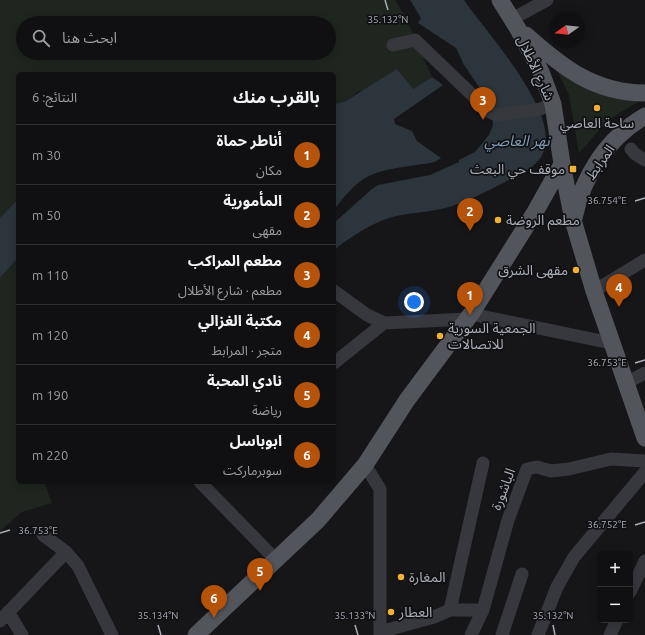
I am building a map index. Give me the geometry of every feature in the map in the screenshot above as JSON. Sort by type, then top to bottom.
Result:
[{"type":"main road","name":"شارع الأطلال","points":[[500,0],[541,72],[547,107],[562,164],[573,220],[594,291],[645,438]]},
{"type":"main road","points":[[515,24],[552,59],[582,78],[616,90],[645,93]]},
{"type":"main road","name":"المرابط","points":[[573,220],[583,186],[601,156],[625,130],[645,116]]},
{"type":"main road","points":[[196,635],[318,520],[365,465],[407,400],[469,316],[562,164]]},
{"type":"street","points":[[515,24],[546,0]]},
{"type":"street","points":[[393,45],[415,40],[490,112],[496,115],[547,107]]},
{"type":"street","points":[[631,149],[634,154],[645,160]]},
{"type":"street","points":[[594,291],[645,260]]},
{"type":"street","points":[[336,292],[367,315],[384,323],[469,316],[612,343]]},
{"type":"street","points":[[336,361],[384,323]]},
{"type":"street","points":[[626,383],[645,372]]},
{"type":"street","name":"الباشورة","points":[[471,635],[483,610],[508,520],[527,469],[537,466],[551,471],[569,469],[611,459],[645,461]]},
{"type":"street","points":[[450,610],[483,462]]},
{"type":"street","points":[[365,465],[380,489],[380,634],[434,617],[450,610],[483,610]]},
{"type":"street","points":[[538,635],[564,572],[574,557],[645,472]]},
{"type":"street","points":[[202,484],[275,559]]},
{"type":"street","points":[[42,535],[66,552],[78,566],[112,635]]},
{"type":"street","points":[[22,635],[4,616],[66,552]]},
{"type":"street","points":[[632,587],[645,561]]},
{"type":"street","points":[[502,635],[522,574]]},
{"type":"street","points":[[610,635],[616,623]]},
{"type":"shaded area","points":[[0,0],[395,0],[405,16],[432,77],[413,89],[359,91],[344,102],[336,104],[336,72],[16,72],[16,201],[0,218]]},
{"type":"shaded area","points":[[551,58],[645,98],[608,120],[579,153],[569,95]]},
{"type":"shaded area","points":[[16,260],[16,484],[45,484],[52,503],[22,512],[0,531],[0,278]]},
{"type":"water","name":"نهر العاصي","points":[[410,0],[464,0],[518,72],[531,94],[541,115],[546,134],[544,151],[539,160],[531,168],[483,193],[445,208],[396,216],[384,220],[357,234],[340,245],[336,250],[336,221],[372,189],[378,185],[430,175],[459,162],[459,160],[475,152],[489,135],[493,125],[492,106],[464,65],[456,48],[418,23],[421,18]]},
{"type":"water","points":[[397,69],[413,89],[432,77],[443,85],[394,119],[395,124],[412,131],[417,141],[441,158],[435,162],[394,168],[371,175],[360,181],[336,207],[336,104],[344,102]]},
{"type":"water","points":[[16,201],[16,260],[0,278],[0,218]]},
{"type":"place","name":"ساحة العاصي","points":[[597,108]]},
{"type":"place","name":"مطعم المراكب","points":[[483,120]]},
{"type":"place","name":"موقف حي البعث","points":[[573,169]]},
{"type":"place","name":"مطعم الروضة","points":[[498,220]]},
{"type":"place","name":"المأمورية","points":[[470,231]]},
{"type":"place","name":"مقهى الشرق","points":[[576,270]]},
{"type":"place","name":"مكتبة الغزالي","points":[[619,307]]},
{"type":"place","name":"أناطر حماة","points":[[470,315]]},
{"type":"place","name":"الجمعية السورية للاتصالات","points":[[440,336]]},
{"type":"place","name":"المغارة","points":[[401,577]]},
{"type":"place","name":"نادي المحبة","points":[[260,591]]},
{"type":"place","name":"العطار","points":[[391,612]]},
{"type":"place","name":"ابوباسل","points":[[214,618]]}]
